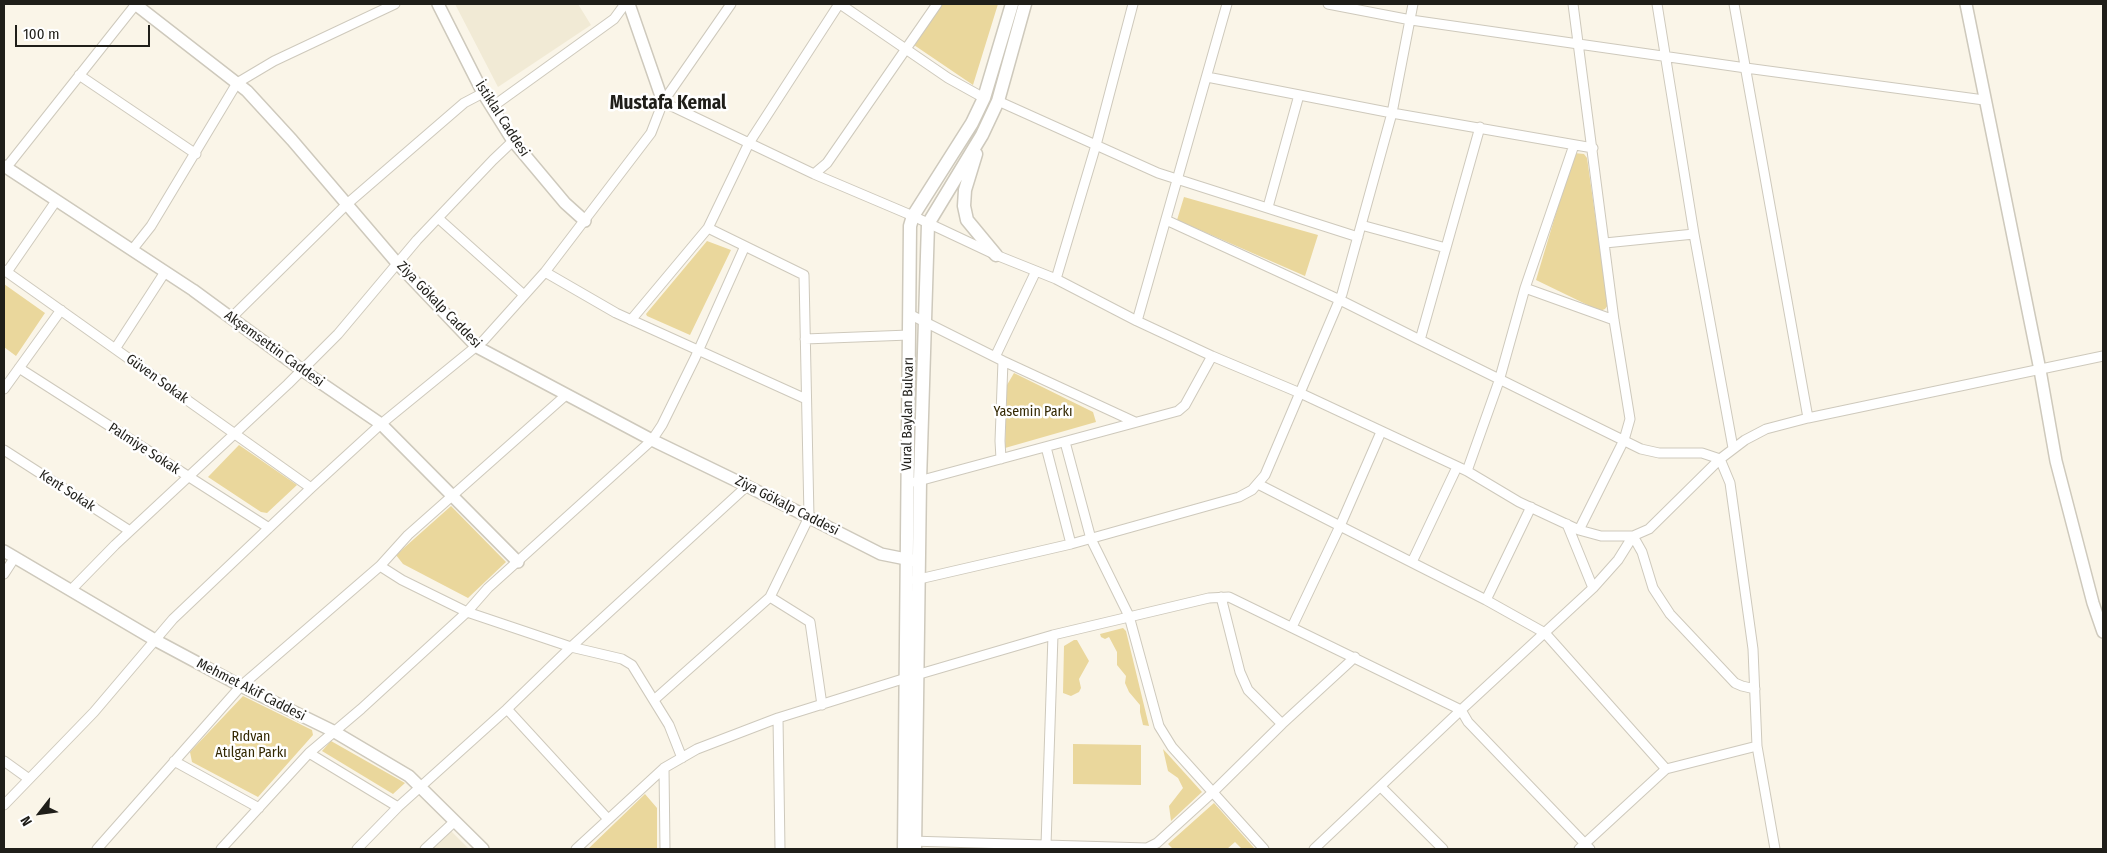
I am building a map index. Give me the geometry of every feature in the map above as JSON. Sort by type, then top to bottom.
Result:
[{"type":"main road","name":"Vural Baylan Bulvarı","points":[[909,845],[911,676],[906,582],[910,226],[913,216],[972,122],[984,98],[1012,4]]},
{"type":"main road","name":"Vural Baylan Bulvarı","points":[[911,676],[920,579],[920,480],[928,224],[982,135],[998,101],[1026,4]]},
{"type":"main road","points":[[982,135],[965,190],[964,206],[967,220],[996,255]]},
{"type":"street","points":[[5,167],[136,4]]},
{"type":"street","name":"Ziya Gökalp Caddesi","points":[[136,4],[247,91],[398,263],[477,347],[652,440],[881,554],[920,562]]},
{"type":"street","points":[[132,250],[151,226],[237,83],[274,61],[395,4]]},
{"type":"street","name":"İstiklal Caddesi","points":[[438,4],[483,93],[513,141],[565,204],[585,221]]},
{"type":"street","points":[[492,107],[614,19],[625,4]]},
{"type":"street","points":[[629,4],[663,102],[814,174],[913,216],[996,255],[1056,279],[1137,321],[1212,356],[1300,393],[1467,471],[1530,507],[1579,530],[1600,536],[1633,536],[1649,529],[1720,459],[1733,448],[1766,429],[1808,418],[2103,356]]},
{"type":"street","points":[[4,805],[94,712],[173,620],[381,424],[477,347],[546,272],[651,133],[663,102],[730,4]]},
{"type":"street","points":[[631,320],[708,228],[749,143],[840,4],[948,78],[984,98]]},
{"type":"street","points":[[814,174],[827,163],[937,4]]},
{"type":"street","points":[[1056,279],[1096,145],[1133,4]]},
{"type":"street","points":[[1137,321],[1227,4]]},
{"type":"street","points":[[1328,4],[1411,20],[1984,100]]},
{"type":"street","points":[[906,582],[1091,539],[1240,497],[1258,484],[1265,475],[1340,300],[1392,113],[1413,4]]},
{"type":"street","points":[[1573,4],[1614,320],[1630,419],[1624,440],[1579,530]]},
{"type":"street","points":[[1657,4],[1694,234],[1733,448]]},
{"type":"street","points":[[1734,4],[1808,418]]},
{"type":"street","points":[[1966,4],[2040,370],[2056,461],[2093,603],[2103,632]]},
{"type":"street","points":[[80,75],[196,154]]},
{"type":"street","points":[[1207,77],[1392,113],[1593,148]]},
{"type":"street","points":[[231,318],[347,204],[464,103],[483,93]]},
{"type":"street","points":[[1268,207],[1300,95]]},
{"type":"street","points":[[998,101],[1158,173],[1358,237]]},
{"type":"street","points":[[1420,340],[1480,127]]},
{"type":"street","points":[[71,590],[130,531],[338,334],[438,218],[513,141]]},
{"type":"street","points":[[1467,471],[1499,381],[1525,288],[1574,145]]},
{"type":"street","name":"Akşemsettin Caddesi","points":[[5,167],[165,272],[381,424],[518,562]]},
{"type":"street","points":[[6,271],[56,201]]},
{"type":"street","points":[[438,218],[524,295]]},
{"type":"street","points":[[1166,220],[1340,300],[1499,381],[1649,452],[1702,453],[1720,459],[1730,483],[1753,650],[1757,746],[1775,849]]},
{"type":"street","points":[[1361,224],[1446,248]]},
{"type":"street","points":[[654,700],[770,598],[808,517],[804,275],[708,228]]},
{"type":"street","points":[[1605,243],[1694,234]]},
{"type":"street","points":[[221,849],[308,753],[361,709],[467,612],[488,588],[652,440],[662,426],[698,351],[745,246]]},
{"type":"street","name":"Güven Sokak","points":[[6,271],[311,488]]},
{"type":"street","points":[[1001,459],[999,359],[1036,271]]},
{"type":"street","points":[[115,349],[165,272]]},
{"type":"street","points":[[546,272],[631,320],[806,399]]},
{"type":"street","points":[[1525,288],[1614,320]]},
{"type":"street","points":[[4,389],[61,310]]},
{"type":"street","points":[[909,314],[999,359],[1135,422]]},
{"type":"street","points":[[805,339],[909,335]]},
{"type":"street","points":[[907,484],[1178,411],[1185,405],[1212,356]]},
{"type":"street","name":"Palmiye Sokak","points":[[20,368],[269,528]]},
{"type":"street","points":[[97,849],[241,686],[380,566],[408,535],[566,395]]},
{"type":"street","points":[[1292,627],[1382,432]]},
{"type":"street","points":[[1065,442],[1091,539],[1129,616],[1159,726],[1172,747],[1264,849]]},
{"type":"street","points":[[1046,447],[1071,544]]},
{"type":"street","name":"Kent Sokak","points":[[4,450],[130,531]]},
{"type":"street","points":[[1412,562],[1457,467]]},
{"type":"street","points":[[1258,484],[1545,632],[1666,769]]},
{"type":"street","points":[[357,849],[398,807],[506,710],[571,647],[747,486]]},
{"type":"street","points":[[1486,600],[1530,507]]},
{"type":"street","points":[[1567,524],[1593,588]]},
{"type":"street","points":[[1314,849],[1593,588],[1618,560],[1633,536]]},
{"type":"street","points":[[1633,536],[1642,552],[1653,588],[1670,614],[1735,683],[1755,689]]},
{"type":"street","name":"Mehmet Akif Caddesi","points":[[4,551],[155,640],[241,686],[333,731],[410,776],[483,849]]},
{"type":"street","points":[[4,574],[14,557]]},
{"type":"street","points":[[380,566],[402,580],[467,612],[571,647],[622,659],[632,665],[669,724],[682,758]]},
{"type":"street","points":[[1221,597],[1240,672],[1248,690],[1282,724]]},
{"type":"street","points":[[576,849],[664,768],[697,749],[778,718],[911,676],[1053,635],[1209,598],[1229,597],[1461,710],[1468,722],[1585,847],[1666,769],[1757,746]]},
{"type":"street","points":[[770,598],[810,622],[822,705]]},
{"type":"street","points":[[1050,846],[1053,635]]},
{"type":"street","points":[[909,845],[1147,848],[1157,843],[1212,793],[1282,724],[1355,657]]},
{"type":"street","points":[[506,710],[608,818]]},
{"type":"street","points":[[778,718],[780,849]]},
{"type":"street","points":[[308,753],[398,807]]},
{"type":"street","points":[[4,761],[29,779]]},
{"type":"street","points":[[174,761],[259,808]]},
{"type":"street","points":[[664,768],[665,849]]},
{"type":"street","points":[[1381,787],[1443,849]]},
{"type":"street","points":[[425,849],[455,821]]},
{"type":"shaded area","points":[[455,4],[578,4],[591,25],[498,87]]},
{"type":"shaded area","points":[[451,831],[469,849],[432,849]]},
{"type":"green space","points":[[942,4],[998,4],[973,85],[914,45]]},
{"type":"green space","points":[[1574,153],[1584,154],[1587,158],[1608,305],[1600,311],[1536,280]]},
{"type":"green space","points":[[1184,197],[1318,235],[1305,276],[1177,220]]},
{"type":"green space","points":[[707,241],[731,250],[690,335],[647,316],[646,314]]},
{"type":"green space","points":[[4,284],[45,313],[16,356],[4,347]]},
{"type":"green space","name":"Yasemin Parkı","points":[[1014,373],[1093,412],[1096,422],[1005,448],[1007,385]]},
{"type":"green space","points":[[239,445],[297,485],[267,513],[261,512],[208,477]]},
{"type":"green space","points":[[451,506],[506,562],[468,598],[403,564],[396,555]]},
{"type":"green space","points":[[1123,628],[1126,631],[1149,726],[1143,725],[1140,705],[1129,692],[1125,683],[1126,676],[1117,665],[1117,652],[1109,637],[1105,639],[1100,634]]},
{"type":"green space","points":[[1077,640],[1089,661],[1079,679],[1081,688],[1079,692],[1071,696],[1063,693],[1064,646]]},
{"type":"green space","name":"Rıdvan Atılgan Parkı","points":[[243,696],[312,730],[313,735],[258,797],[192,762],[190,752]]},
{"type":"green space","points":[[331,741],[405,783],[393,794],[322,751]]},
{"type":"green space","points":[[1073,744],[1141,745],[1141,785],[1073,784]]},
{"type":"green space","points":[[1163,749],[1202,792],[1171,821],[1169,806],[1183,788],[1178,778],[1168,771]]},
{"type":"green space","points":[[645,794],[657,808],[657,849],[588,849]]},
{"type":"green space","points":[[1214,803],[1255,849],[1242,849],[1235,842],[1227,849],[1173,849],[1168,844]]},
{"type":"district","name":"Mustafa Kemal","points":[[668,104]]}]
